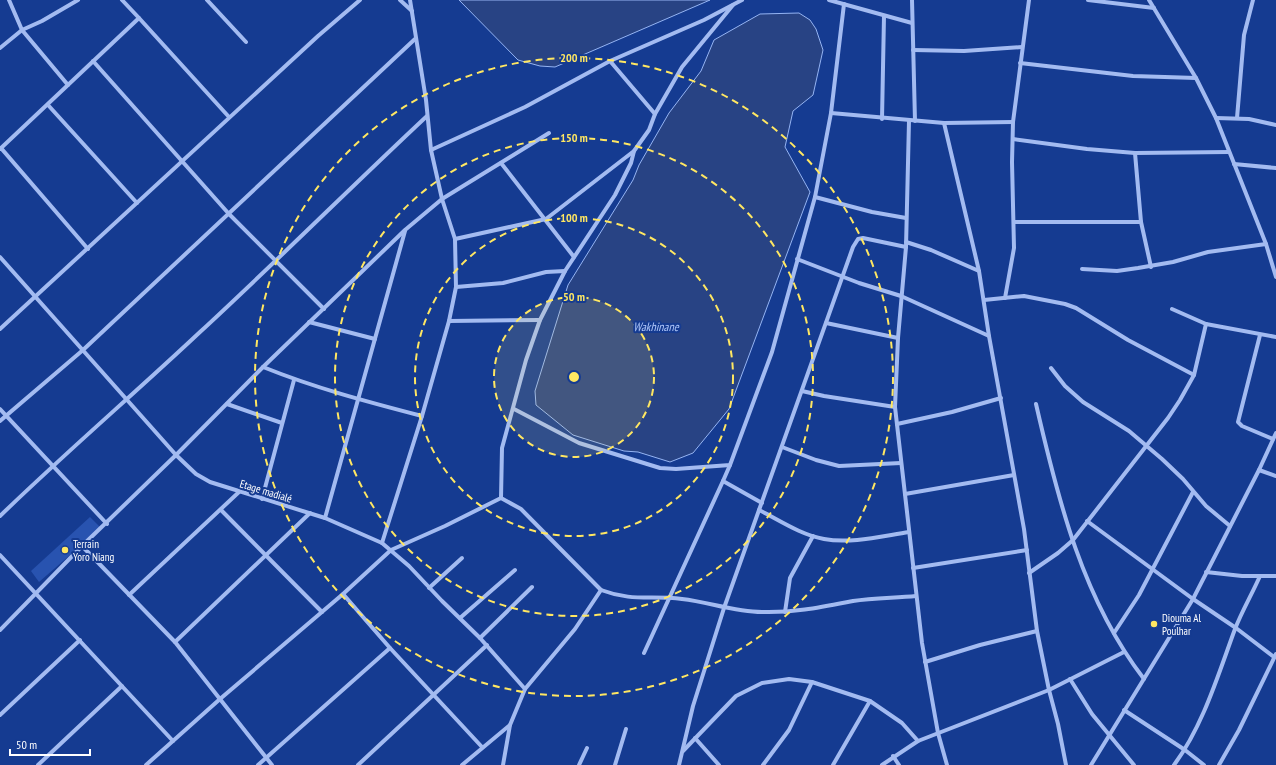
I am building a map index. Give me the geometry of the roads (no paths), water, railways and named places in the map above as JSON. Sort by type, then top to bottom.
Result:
[{"type":"street","points":[[9,0],[22,30],[68,85]]},
{"type":"street","points":[[0,48],[22,30],[42,21],[78,0]]},
{"type":"street","points":[[122,0],[229,117]]},
{"type":"street","points":[[207,0],[246,42]]},
{"type":"street","points":[[0,329],[229,117],[360,0]]},
{"type":"street","points":[[400,0],[412,11]]},
{"type":"street","points":[[382,544],[422,416],[449,322],[456,287],[455,239],[442,199],[431,150],[426,100],[410,0]]},
{"type":"street","points":[[431,150],[525,107],[610,61],[742,0]]},
{"type":"street","points":[[829,0],[912,23]]},
{"type":"street","points":[[912,0],[915,121]]},
{"type":"street","points":[[1005,298],[1014,248],[1012,162],[1013,122],[1029,0]]},
{"type":"street","points":[[1088,0],[1154,8]]},
{"type":"street","points":[[1149,0],[1196,78],[1216,118],[1266,244],[1276,277]]},
{"type":"street","points":[[1237,118],[1244,35],[1253,0]]},
{"type":"street","points":[[644,653],[730,465],[772,352],[815,197],[831,113],[844,4]]},
{"type":"street","points":[[455,239],[546,219],[634,151],[649,130],[656,114],[682,67],[733,5]]},
{"type":"street","points":[[882,119],[884,16]]},
{"type":"street","points":[[88,249],[0,148],[48,105],[139,18]]},
{"type":"street","points":[[0,421],[82,350],[229,214],[415,38]]},
{"type":"street","points":[[913,50],[964,51],[1022,47]]},
{"type":"street","points":[[94,61],[229,214],[324,309]]},
{"type":"street","points":[[610,61],[656,114]]},
{"type":"street","points":[[1020,63],[1140,76],[1196,78]]},
{"type":"street","points":[[48,105],[137,203]]},
{"type":"street","points":[[831,113],[882,119],[944,123],[1013,122]]},
{"type":"street","points":[[0,516],[53,465],[127,400],[276,262],[428,116]]},
{"type":"street","points":[[1216,118],[1237,118],[1276,125]]},
{"type":"street","points":[[908,121],[906,247],[898,338],[895,407],[916,596],[925,662],[938,733],[947,765]]},
{"type":"street","points":[[944,123],[979,271],[989,336],[1024,529],[1037,631],[1048,690],[1058,724],[1066,765]]},
{"type":"street","points":[[0,630],[82,546],[107,524],[263,367],[405,230],[442,199],[549,133]]},
{"type":"street","points":[[1013,139],[1087,149],[1135,153],[1229,152]]},
{"type":"street","points":[[501,498],[502,448],[514,410],[526,360],[540,320],[565,271],[615,194],[631,163],[634,151]]},
{"type":"street","points":[[1135,153],[1142,222],[1151,267]]},
{"type":"street","points":[[501,163],[574,257]]},
{"type":"street","points":[[1234,164],[1276,168]]},
{"type":"street","points":[[815,197],[872,212],[906,218]]},
{"type":"street","points":[[1014,222],[1142,222]]},
{"type":"street","points":[[325,518],[405,230]]},
{"type":"street","points":[[679,765],[693,706],[724,608],[802,391],[841,277],[853,247],[860,238],[906,247]]},
{"type":"street","points":[[906,242],[931,250],[979,271]]},
{"type":"street","points":[[1082,269],[1117,271],[1151,267],[1208,252],[1266,244]]},
{"type":"street","name":"Etage madialé","points":[[0,257],[176,455],[196,474],[210,482],[239,492],[325,518],[392,550],[487,645],[525,689]]},
{"type":"street","points":[[797,259],[841,277],[902,296],[989,336]]},
{"type":"street","points":[[456,287],[503,283],[546,272],[565,271]]},
{"type":"street","points":[[984,300],[1016,296],[1045,299],[1076,308],[1128,340],[1194,375]]},
{"type":"street","points":[[1172,310],[1206,324],[1276,337]]},
{"type":"street","points":[[449,322],[540,320]]},
{"type":"street","points":[[309,322],[375,340]]},
{"type":"street","points":[[826,323],[898,338]]},
{"type":"street","points":[[1029,573],[1058,553],[1072,540],[1168,418],[1194,375],[1206,324]]},
{"type":"street","points":[[1260,335],[1238,422],[1242,426],[1273,439]]},
{"type":"street","points":[[263,367],[294,380],[358,400],[422,416]]},
{"type":"street","points":[[1051,368],[1066,386],[1083,402],[1129,431],[1183,479],[1206,506],[1230,526]]},
{"type":"street","points":[[262,499],[294,380]]},
{"type":"street","points":[[802,391],[895,407]]},
{"type":"street","points":[[897,424],[952,412],[1001,398]]},
{"type":"street","points":[[227,404],[282,423]]},
{"type":"street","points":[[1036,404],[1054,481],[1072,540],[1114,633],[1124,652],[1144,678]]},
{"type":"street","points":[[0,409],[107,524]]},
{"type":"street","points":[[514,410],[579,443],[660,468],[676,469],[730,465]]},
{"type":"street","points":[[1091,765],[1193,599],[1259,470],[1276,433]]},
{"type":"street","points":[[782,447],[816,460],[839,466],[901,463]]},
{"type":"street","points":[[1259,470],[1276,476]]},
{"type":"street","points":[[905,494],[1014,474]]},
{"type":"street","points":[[723,481],[762,503]]},
{"type":"street","points":[[129,595],[239,492]]},
{"type":"street","points":[[1114,633],[1129,612],[1193,492]]},
{"type":"street","points":[[146,765],[392,550],[501,498]]},
{"type":"street","points":[[501,498],[521,509],[601,590],[618,596],[637,599],[682,599],[724,608],[762,612],[785,612],[823,608],[867,599],[916,596]]},
{"type":"street","points":[[221,510],[322,612]]},
{"type":"street","points":[[759,510],[822,539],[842,541],[909,532]]},
{"type":"street","points":[[175,642],[310,513]]},
{"type":"street","points":[[1087,521],[1152,570],[1275,656],[1270,663],[1239,730],[1219,765]]},
{"type":"street","points":[[785,612],[790,578],[813,536]]},
{"type":"street","points":[[82,546],[175,642],[272,765]]},
{"type":"street","points":[[913,568],[1026,550]]},
{"type":"street","points":[[0,555],[173,741]]},
{"type":"street","points":[[429,588],[462,558]]},
{"type":"street","points":[[460,618],[515,570]]},
{"type":"street","points":[[1206,572],[1276,576]]},
{"type":"street","points":[[1174,765],[1185,750],[1208,700],[1236,628],[1260,576]]},
{"type":"street","points":[[480,638],[532,587]]},
{"type":"street","points":[[503,765],[510,725],[525,689],[574,630],[601,590]]},
{"type":"street","points":[[343,594],[390,648],[482,747]]},
{"type":"street","points":[[925,662],[980,645],[1037,631]]},
{"type":"street","points":[[0,715],[80,640]]},
{"type":"street","points":[[358,765],[487,645]]},
{"type":"street","points":[[258,765],[390,648]]},
{"type":"street","points":[[882,765],[893,756],[918,741],[1048,690],[1124,652]]},
{"type":"street","points":[[1270,663],[1276,666]]},
{"type":"street","points":[[683,752],[736,696],[762,683],[790,679],[812,682],[870,700],[902,724],[918,741]]},
{"type":"street","points":[[1070,679],[1109,736],[1134,765]]},
{"type":"street","points":[[763,765],[789,730],[812,682]]},
{"type":"street","points":[[38,765],[122,686]]},
{"type":"street","points":[[833,765],[870,700]]},
{"type":"street","points":[[1124,710],[1185,750],[1204,765]]},
{"type":"street","points":[[462,765],[510,725]]},
{"type":"street","points":[[615,765],[626,729]]},
{"type":"street","points":[[696,738],[719,765]]},
{"type":"street","points":[[579,765],[587,748]]},
{"type":"street","points":[[893,756],[899,765]]},
{"type":"water","points":[[459,0],[710,0],[555,67],[540,66],[518,60]]},
{"type":"water","name":"Wakhinane","points":[[799,13],[810,20],[816,29],[823,50],[813,95],[793,111],[785,147],[810,192],[729,409],[693,453],[670,462],[638,452],[624,451],[573,435],[536,405],[535,391],[568,285],[633,180],[639,165],[669,113],[701,71],[714,40],[760,14]]},
{"type":"place","name":"Terrain Yoro Niang","points":[[65,550]]},
{"type":"place","name":"Diouma Al Poulhar","points":[[1154,624]]}]
